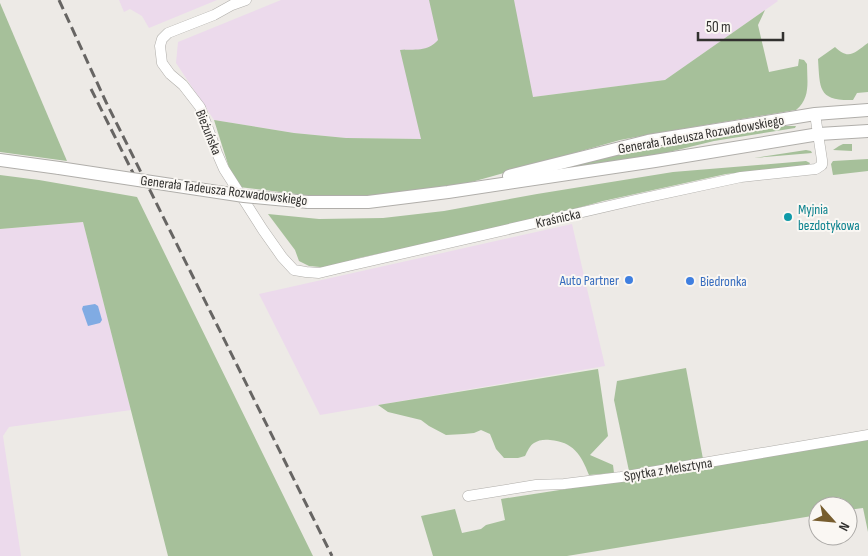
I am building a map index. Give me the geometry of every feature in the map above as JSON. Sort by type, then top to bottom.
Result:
[{"type":"street","name":"Bieżuńska","points":[[246,0],[168,33],[162,39],[160,46],[162,63],[170,74],[183,85],[200,107],[224,169],[263,230]]},
{"type":"street","name":"Generała Tadeusza Rozwadowskiego","points":[[448,192],[648,141],[816,114],[868,110]]},
{"type":"street","name":"Kraśnicka","points":[[263,230],[282,257],[294,270],[319,273],[740,177],[816,169],[822,165],[816,114]]},
{"type":"street","name":"Generała Tadeusza Rozwadowskiego","points":[[0,160],[244,196],[308,202],[368,202],[597,170],[819,134],[868,131]]},
{"type":"street","name":"Spytka z Melsztyna","points":[[468,496],[536,485],[564,484],[621,477],[868,436]]},
{"type":"shaded area","points":[[119,0],[217,0],[149,28],[142,16],[130,9],[124,12]]},
{"type":"shaded area","points":[[281,0],[778,1],[665,80],[533,97],[421,139],[346,138],[294,133],[214,120],[176,63],[178,42]]},
{"type":"shaded area","points":[[83,222],[131,410],[9,427],[3,436],[21,556],[0,556],[0,229]]},
{"type":"shaded area","points":[[572,224],[605,366],[320,415],[259,294]]},
{"type":"green space","points":[[429,0],[514,0],[533,97],[665,80],[765,10],[758,25],[769,72],[798,66],[799,59],[804,60],[807,64],[806,95],[796,110],[620,140],[461,185],[415,192],[350,197],[304,195],[239,187],[231,174],[214,120],[294,133],[346,138],[421,139],[400,50],[425,48],[438,40]]},
{"type":"green space","points":[[0,3],[67,161],[0,152]]},
{"type":"green space","points":[[868,43],[868,92],[857,93],[853,100],[842,100],[827,95],[823,91],[819,78],[818,59],[835,47],[844,54],[852,54]]},
{"type":"green space","points":[[784,126],[796,126],[795,128],[714,141],[661,154],[566,170],[565,167],[616,155]]},
{"type":"green space","points":[[852,144],[852,151],[833,150],[839,146]]},
{"type":"green space","points":[[806,150],[812,153],[754,158]]},
{"type":"green space","points":[[868,159],[868,171],[833,175],[831,164],[833,161]]},
{"type":"green space","points":[[806,161],[810,163],[809,165],[726,174],[603,201],[531,221],[359,258],[328,267],[309,266],[299,261],[295,250],[268,214],[319,219],[383,218],[444,211],[673,172]]},
{"type":"green space","points":[[0,175],[137,197],[313,556],[168,556],[83,222],[0,229]]},
{"type":"green space","points":[[686,368],[703,459],[629,471],[614,400],[617,381]]},
{"type":"green space","points":[[598,369],[608,436],[590,455],[613,465],[614,473],[589,475],[583,461],[575,450],[565,443],[558,441],[540,440],[533,444],[525,456],[504,458],[496,449],[490,434],[481,430],[474,433],[446,435],[421,420],[388,412],[378,405]]},
{"type":"green space","points":[[868,439],[868,532],[863,508],[858,509],[858,496],[808,496],[808,517],[567,556],[433,556],[421,516],[455,509],[462,533],[481,529],[486,525],[505,520],[501,499],[676,472]]},
{"type":"water","points":[[95,304],[98,306],[102,320],[100,323],[88,326],[82,309],[83,306]]},
{"type":"railway","points":[[59,0],[106,102],[332,556]]},
{"type":"railway","points":[[91,89],[138,183]]},
{"type":"place","name":"Myjnia bezdotykowa","points":[[788,217]]},
{"type":"place","name":"Auto Partner","points":[[629,280]]},
{"type":"place","name":"Biedronka","points":[[690,281]]}]
